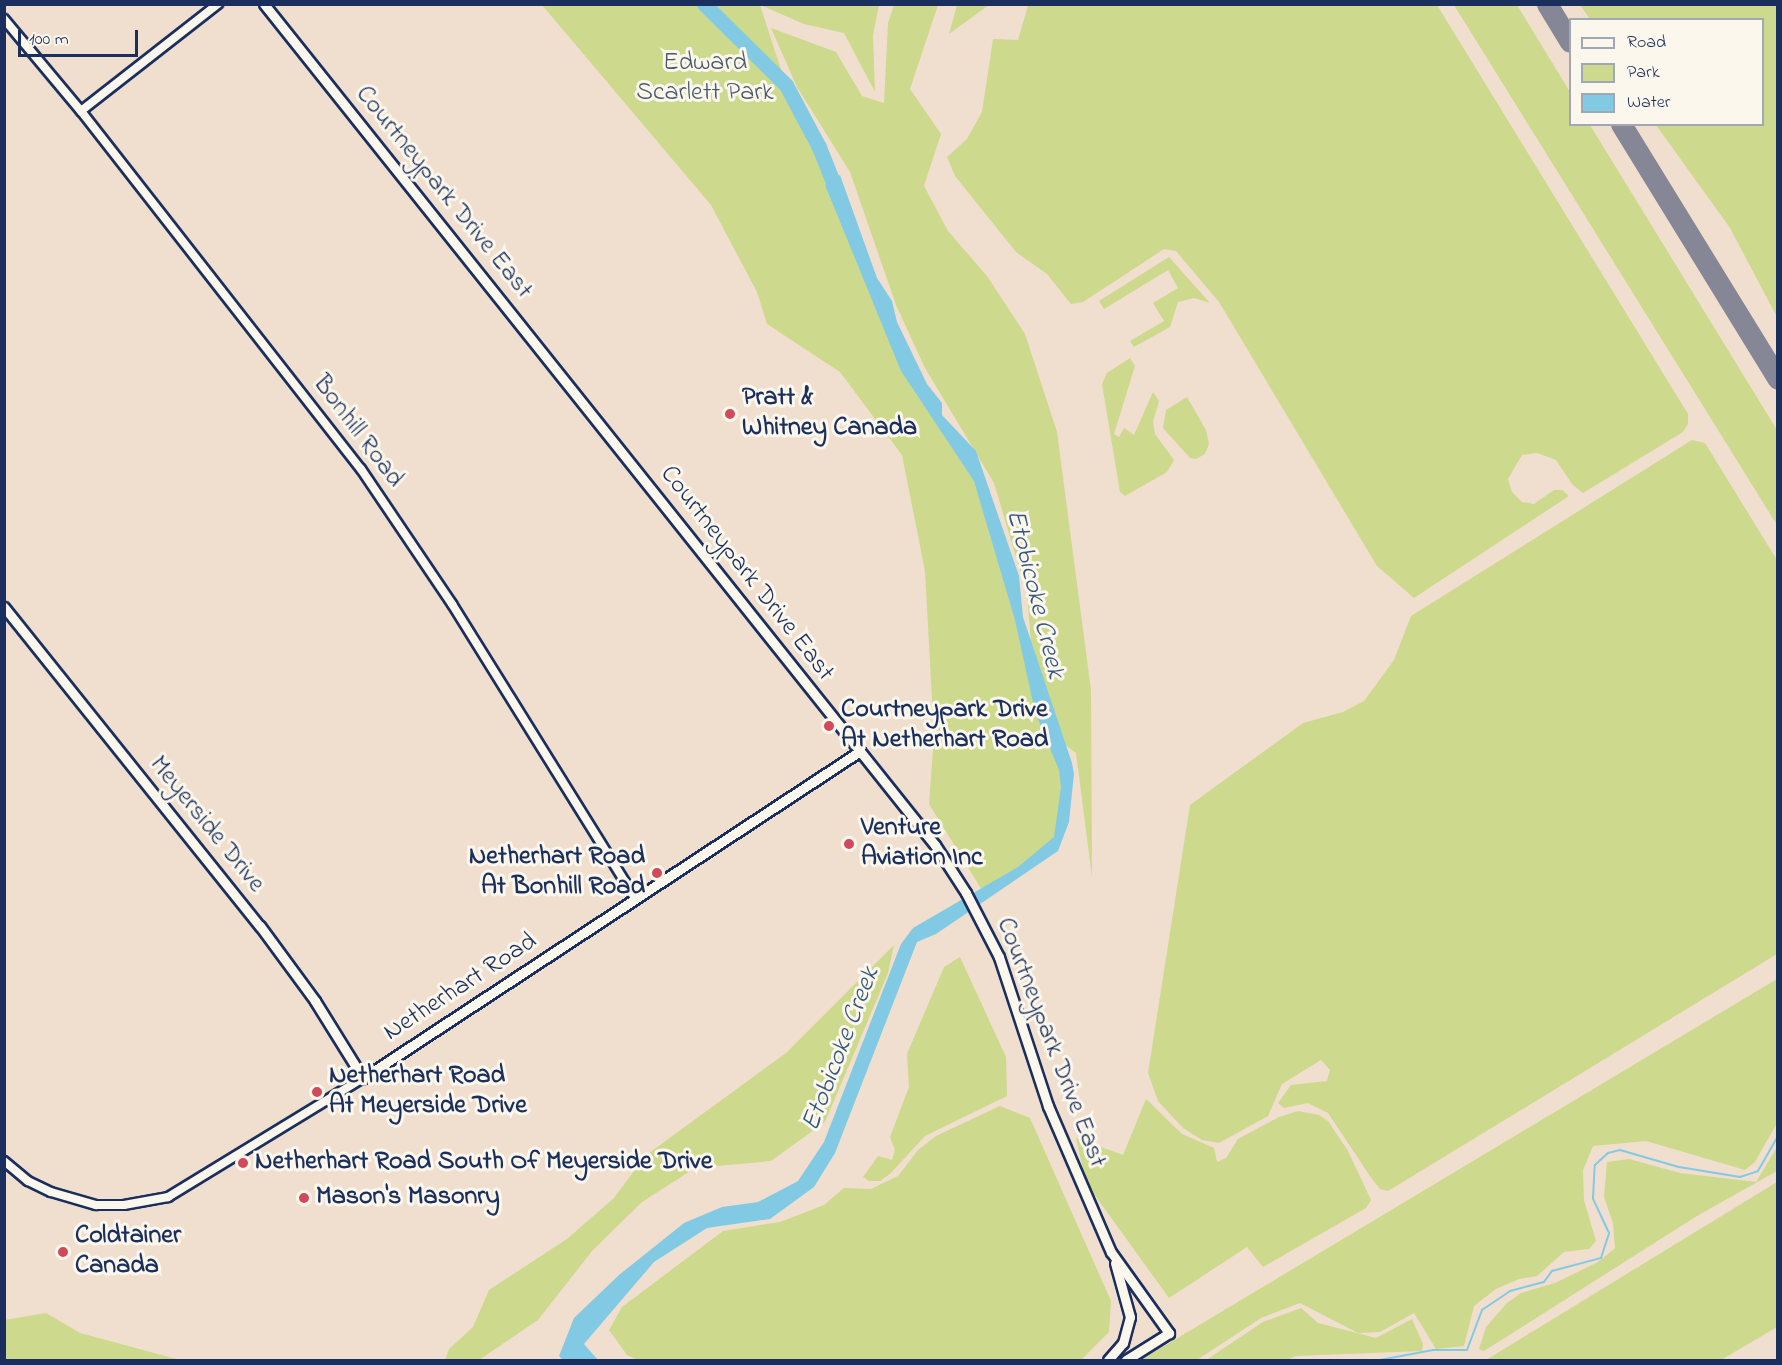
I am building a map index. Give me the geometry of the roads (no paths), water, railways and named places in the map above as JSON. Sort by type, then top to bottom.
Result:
[{"type":"street","points":[[81,111],[218,4]]},
{"type":"street","name":"Courtneypark Drive East","points":[[264,4],[935,845],[966,893],[999,957],[1048,1106],[1112,1252],[1169,1333],[1126,1360]]},
{"type":"street","name":"Bonhill Road","points":[[4,19],[81,111],[361,469],[452,604],[635,898]]},
{"type":"street","name":"Meyerside Drive","points":[[4,606],[260,926],[315,1001],[363,1078]]},
{"type":"street","name":"Netherhart Road","points":[[4,1161],[35,1184],[96,1205],[124,1205],[168,1197],[363,1078],[860,751]]},
{"type":"street","points":[[1108,1360],[1123,1343],[1130,1317],[1112,1252]]},
{"type":"water","points":[[840,175],[877,278],[892,301],[897,322],[927,384],[942,403],[942,415],[976,451],[1019,576],[1023,617],[1072,763],[1074,774],[1069,822],[1058,851],[936,934],[917,942],[835,1153],[814,1187],[770,1219],[707,1228],[654,1262],[584,1344],[598,1360],[563,1360],[559,1356],[574,1318],[619,1275],[684,1223],[722,1207],[758,1202],[798,1181],[824,1142],[901,944],[913,928],[1018,867],[1054,837],[1061,787],[1059,770],[1035,712],[1015,620],[974,481],[901,371],[825,185]]},
{"type":"waterway","name":"Etobicoke Creek","points":[[704,4],[786,85],[819,147],[839,197]]},
{"type":"waterway","points":[[1380,1360],[1433,1350],[1467,1350],[1482,1310],[1510,1291],[1544,1282],[1552,1271],[1601,1258],[1609,1233],[1593,1198],[1595,1165],[1608,1153],[1620,1150],[1679,1167],[1740,1177],[1758,1171],[1778,1136]]},
{"type":"place","name":"Pratt & Whitney Canada","points":[[730,414]]},
{"type":"place","name":"Courtneypark Drive At Netherhart Road","points":[[829,726]]},
{"type":"place","name":"Venture Aviation Inc","points":[[849,844]]},
{"type":"place","name":"Netherhart Road At Bonhill Road","points":[[657,873]]},
{"type":"place","name":"Netherhart Road At Meyerside Drive","points":[[317,1092]]},
{"type":"place","name":"Netherhart Road South Of Meyerside Drive","points":[[243,1163]]},
{"type":"place","name":"Mason's Masonry","points":[[304,1198]]},
{"type":"place","name":"Coldtainer Canada","points":[[63,1252]]},
{"type":"park label","name":"Edward Scarlett Park","points":[[705,79]]}]
